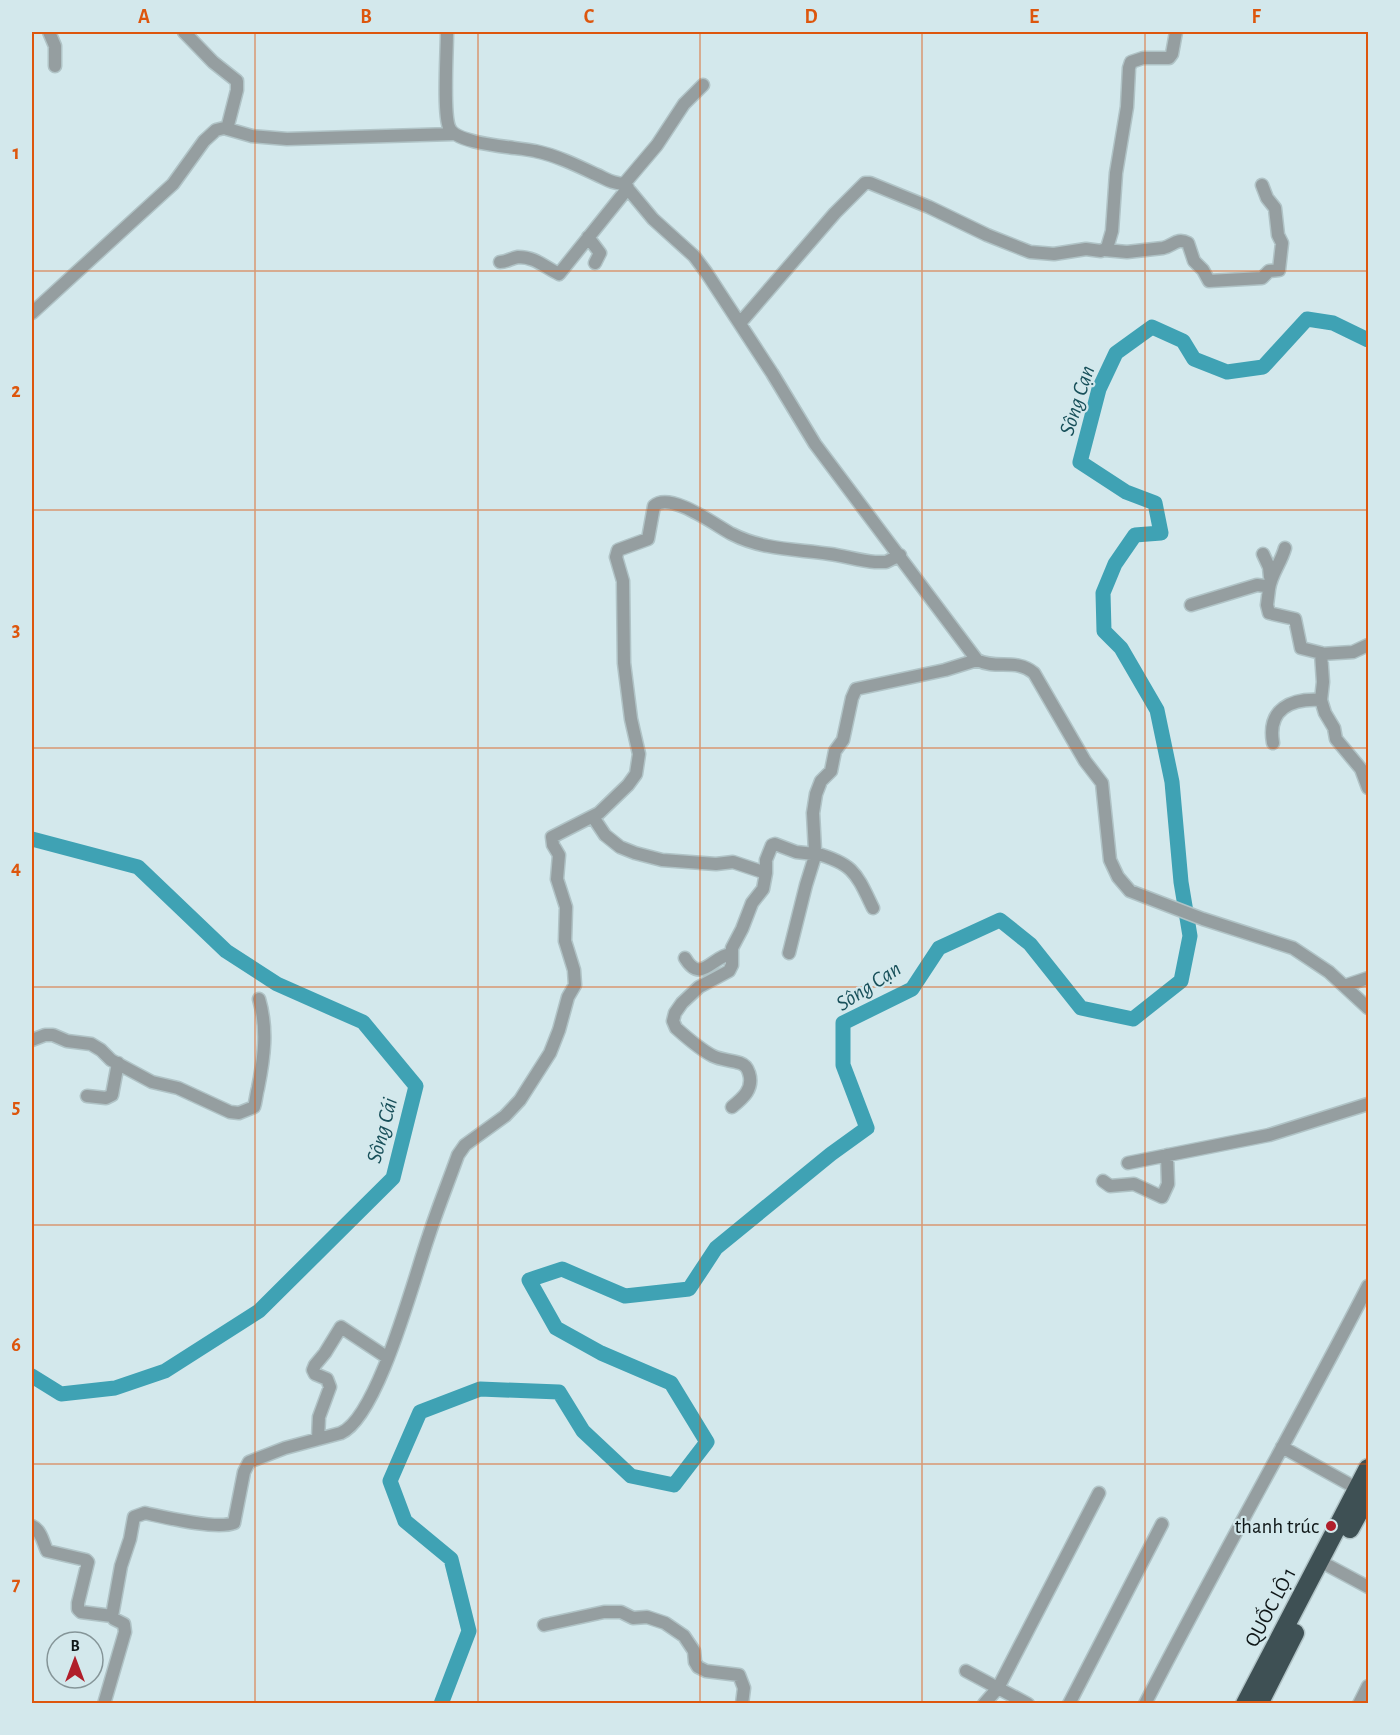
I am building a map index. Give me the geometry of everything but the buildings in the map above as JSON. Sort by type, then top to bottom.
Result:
[{"type":"highway","name":"QUỐC LỘ 1","points":[[1259,1702],[1329,1566],[1363,1492],[1368,1468]]},
{"type":"highway","name":"QUỐC LỘ 1","points":[[1259,1702],[1363,1492]]},
{"type":"street","points":[[49,32],[55,46],[55,66]]},
{"type":"street","points":[[184,32],[213,62],[237,81],[237,90],[227,129]]},
{"type":"street","points":[[447,32],[448,127],[453,134]]},
{"type":"street","points":[[1105,250],[1110,240],[1116,173],[1127,107],[1129,68],[1131,62],[1137,59],[1169,58],[1172,54],[1176,32]]},
{"type":"street","points":[[500,262],[516,257],[530,258],[559,273],[657,145],[684,104],[703,85]]},
{"type":"street","points":[[32,313],[173,184],[212,132],[220,128],[252,136],[287,139],[453,134],[470,140],[544,154],[594,174],[610,183],[626,186],[653,219],[694,256],[740,323],[814,444],[977,660]]},
{"type":"street","points":[[740,323],[835,213],[865,183],[929,207],[987,236],[1030,252],[1044,254],[1086,249],[1127,252],[1168,248],[1178,240],[1183,240],[1188,243],[1194,261],[1209,281],[1262,279],[1269,271],[1279,270],[1282,246],[1278,235],[1275,208],[1262,185]]},
{"type":"street","points":[[588,237],[600,253],[595,263]]},
{"type":"street","points":[[112,1616],[132,1521],[137,1515],[145,1513],[213,1525],[234,1523],[244,1472],[249,1462],[285,1448],[349,1430],[359,1419],[388,1358],[428,1236],[458,1155],[465,1145],[505,1116],[520,1100],[550,1053],[568,997],[575,985],[566,949],[564,927],[566,907],[557,879],[559,855],[553,845],[552,837],[593,817],[621,793],[636,774],[639,754],[631,719],[624,663],[623,581],[616,554],[620,547],[648,539],[654,506],[665,501],[693,511],[733,534],[771,547],[875,562],[886,562],[900,555]]},
{"type":"street","points":[[1191,605],[1270,583],[1285,548]]},
{"type":"street","points":[[1263,554],[1269,567],[1270,583],[1267,605],[1269,613],[1295,619],[1301,648],[1318,651],[1321,654],[1353,652],[1368,645]]},
{"type":"street","points":[[1321,654],[1323,682],[1321,700],[1325,713],[1334,728],[1336,739],[1361,769],[1368,788]]},
{"type":"street","points":[[789,953],[816,853],[813,813],[816,794],[821,781],[831,771],[835,752],[843,740],[856,689],[945,670],[977,660],[996,665],[1026,666],[1034,673],[1085,761],[1102,783],[1110,860],[1118,877],[1130,891],[1203,919],[1293,948],[1307,956],[1368,1008]]},
{"type":"street","points":[[1273,743],[1271,733],[1276,712],[1301,700],[1321,700]]},
{"type":"street","points":[[593,817],[605,835],[620,847],[635,853],[662,860],[716,864],[734,862],[766,873]]},
{"type":"street","points":[[732,1107],[745,1096],[750,1087],[747,1067],[709,1054],[676,1028],[673,1022],[676,1009],[689,996],[699,987],[729,971],[732,965],[732,948],[752,903],[763,889],[766,860],[772,845],[805,854],[816,853],[837,859],[847,865],[859,879],[873,908]]},
{"type":"street","points":[[685,958],[691,966],[699,969],[707,967],[726,954],[731,954]]},
{"type":"street","points":[[1344,986],[1368,978]]},
{"type":"street","points":[[32,1040],[45,1035],[53,1035],[67,1041],[91,1044],[118,1064],[152,1082],[178,1088],[223,1110],[239,1113],[252,1109],[255,1104],[262,1071],[265,1034],[259,999]]},
{"type":"street","points":[[87,1096],[106,1098],[112,1095],[118,1064]]},
{"type":"street","points":[[1128,1163],[1269,1135],[1368,1104]]},
{"type":"street","points":[[1103,1181],[1110,1186],[1134,1184],[1162,1197],[1168,1184],[1167,1155]]},
{"type":"street","points":[[1145,1704],[1368,1286]]},
{"type":"street","points":[[318,1439],[319,1417],[330,1387],[327,1380],[315,1374],[315,1365],[341,1327],[388,1358]]},
{"type":"street","points":[[1282,1447],[1363,1492]]},
{"type":"street","points":[[984,1704],[998,1688],[1099,1493]]},
{"type":"street","points":[[1069,1704],[1162,1524]]},
{"type":"street","points":[[32,1526],[40,1533],[46,1551],[88,1562],[78,1609],[81,1612],[112,1616],[124,1624],[125,1632],[104,1704]]},
{"type":"street","points":[[1329,1566],[1368,1587]]},
{"type":"street","points":[[543,1625],[604,1612],[621,1612],[633,1618],[646,1617],[665,1623],[684,1636],[691,1644],[698,1667],[706,1671],[739,1676],[744,1688],[742,1704]]},
{"type":"street","points":[[966,1671],[1028,1704]]},
{"type":"street","points":[[1359,1704],[1368,1686]]},
{"type":"waterway","name":"Sông Cạn","points":[[441,1704],[469,1631],[451,1559],[405,1521],[390,1481],[420,1412],[480,1389],[559,1392],[583,1431],[631,1476],[674,1485],[707,1442],[671,1383],[601,1353],[556,1328],[529,1280],[562,1269],[625,1296],[689,1289],[716,1248],[831,1154],[867,1128],[843,1065],[843,1023],[912,989],[939,948],[1000,920],[1030,944],[1081,1008],[1133,1019],[1181,981],[1190,936],[1181,882],[1172,782],[1157,710],[1121,648],[1104,631],[1103,593],[1115,564],[1135,535],[1161,533],[1155,503],[1126,492],[1080,462],[1099,389],[1116,353],[1152,327],[1183,341],[1194,359],[1227,372],[1263,367],[1307,319],[1333,323],[1368,340]]},
{"type":"waterway","name":"Sông Cái","points":[[32,839],[138,867],[226,951],[277,984],[363,1022],[416,1086],[393,1178],[259,1311],[165,1371],[115,1388],[61,1394],[32,1376]]},
{"type":"place","name":"thanh trúc","points":[[1331,1526]]}]
